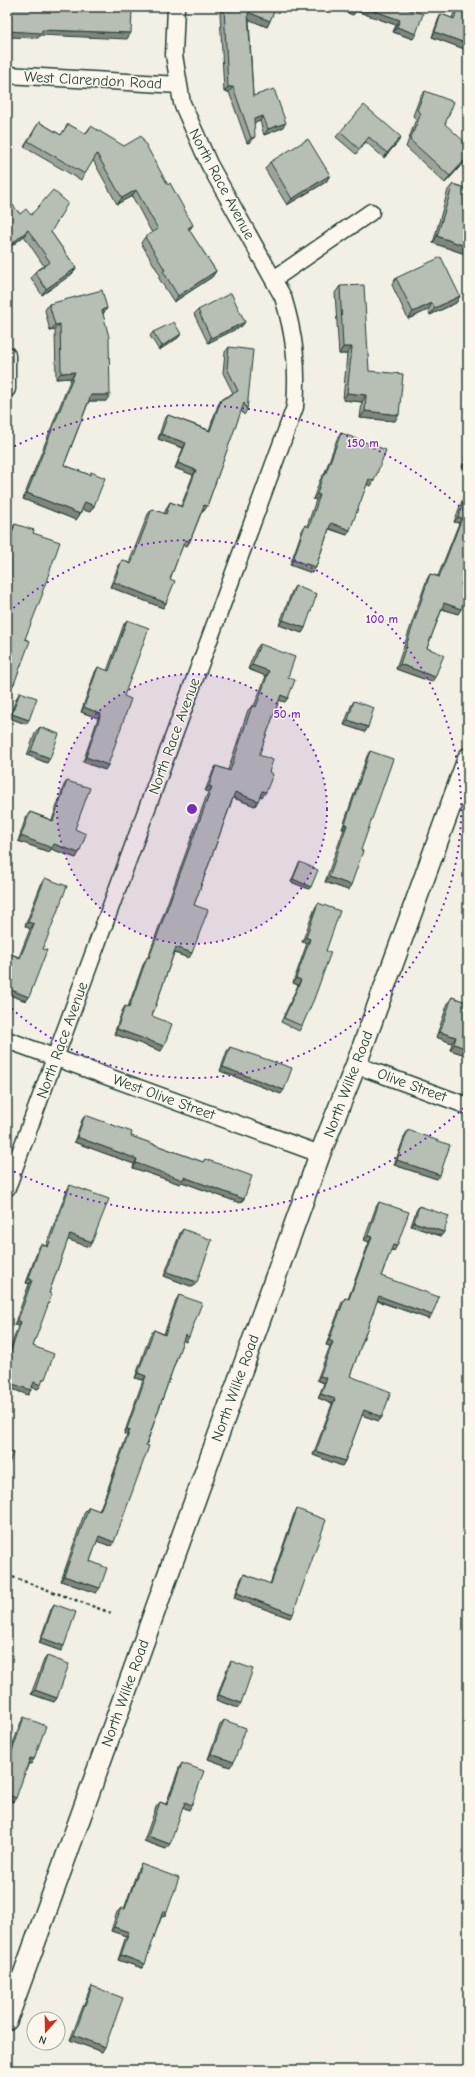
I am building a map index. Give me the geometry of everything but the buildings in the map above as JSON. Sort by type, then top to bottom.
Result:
[{"type":"street","name":"North Race Avenue","points":[[7,1188],[295,407],[297,369],[293,333],[283,297],[200,145],[182,104],[174,55],[176,7]]},
{"type":"street","name":"West Clarendon Road","points":[[7,75],[178,85]]},
{"type":"street","points":[[274,279],[371,212]]},
{"type":"street","points":[[7,355],[7,389]]},
{"type":"street","name":"North Wilke Road","points":[[7,2020],[320,1154],[356,1065],[468,758]]},
{"type":"street","name":"West Olive Street","points":[[7,1040],[320,1154]]},
{"type":"street","name":"Olive Street","points":[[356,1065],[468,1106]]},
{"type":"path","points":[[7,1575],[110,1613]]}]
